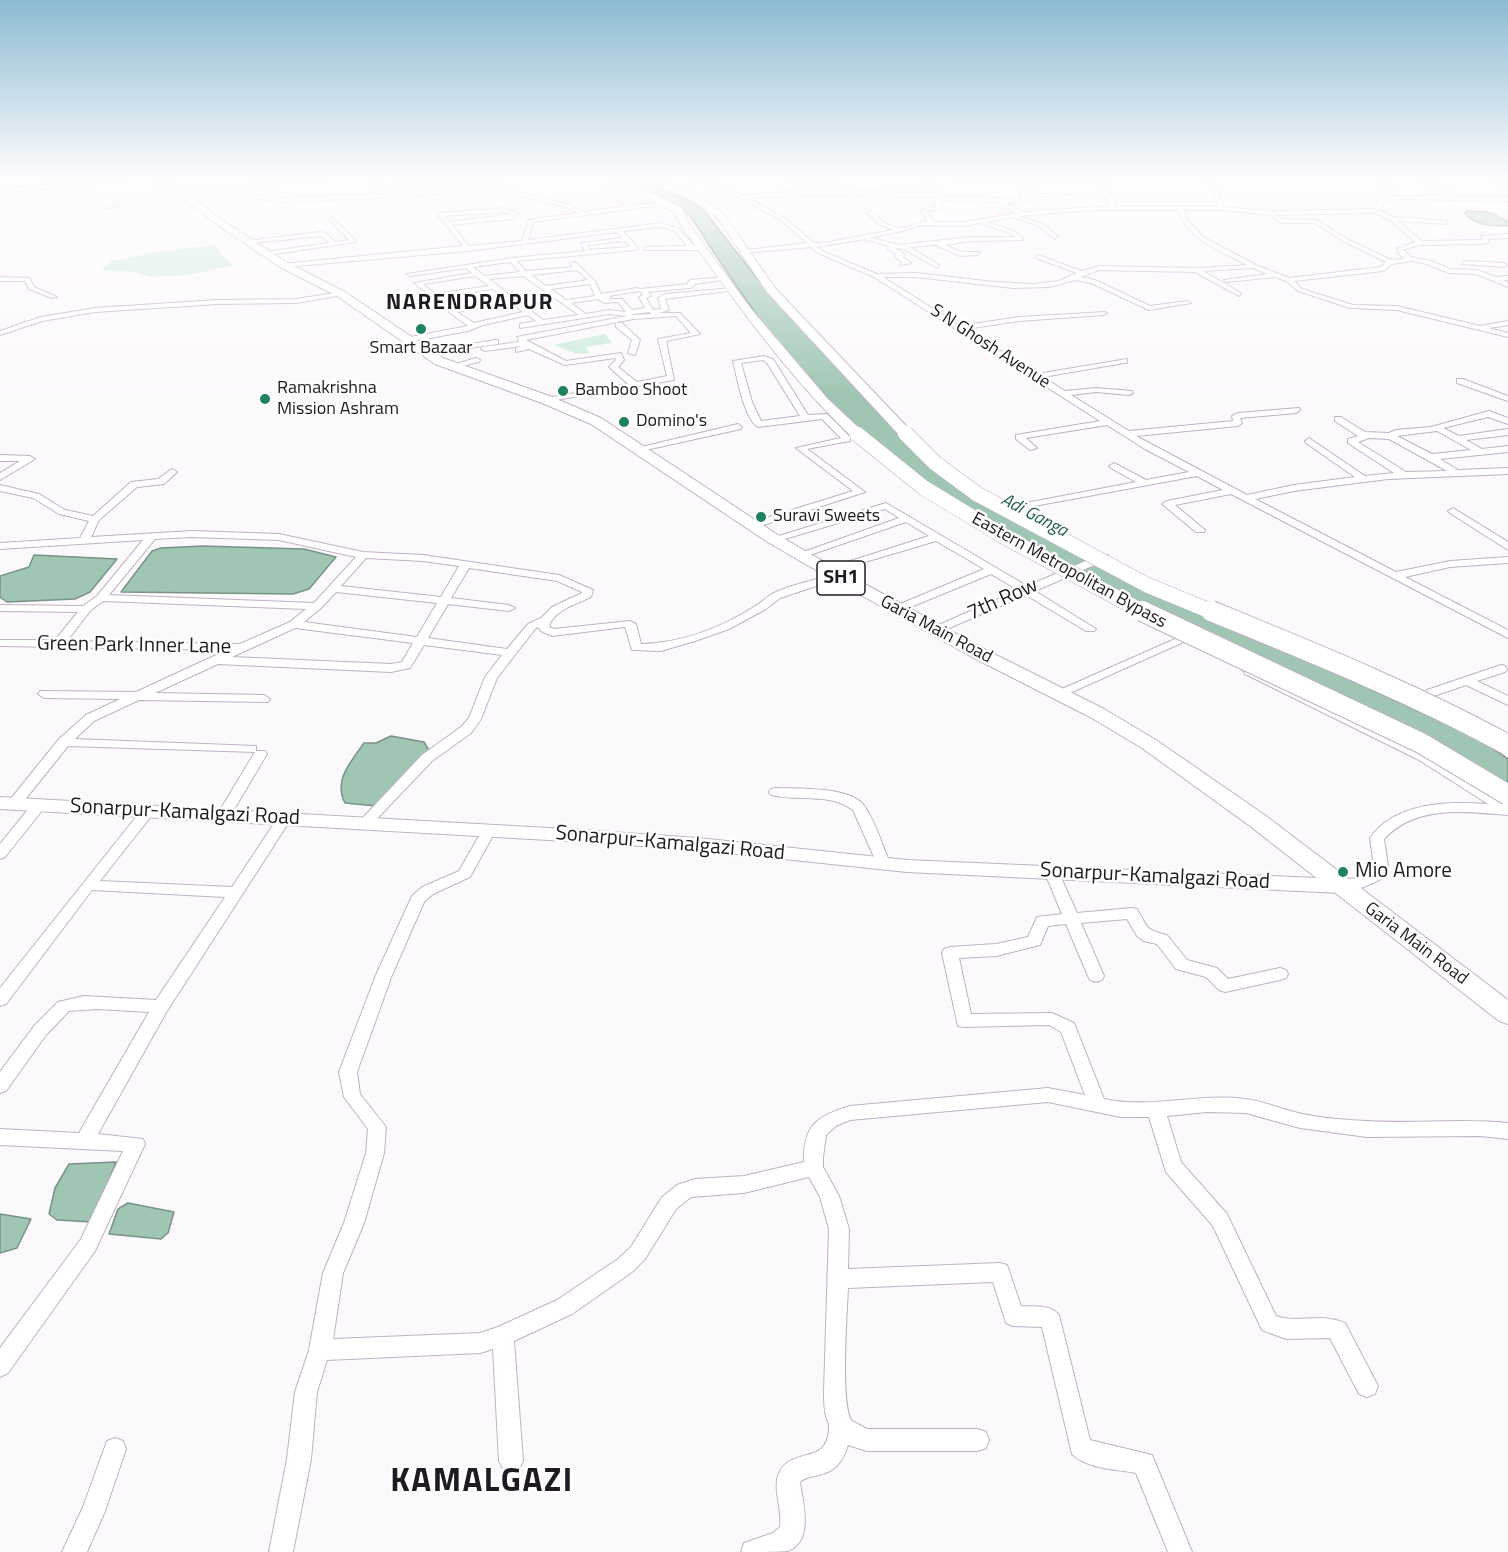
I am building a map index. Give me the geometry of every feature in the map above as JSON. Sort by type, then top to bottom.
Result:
[{"type":"main road","name":"Garia Main Road","points":[[264,250],[284,265],[341,294],[450,367],[547,400],[596,421],[800,555],[936,630],[1106,718],[1183,768],[1258,821],[1508,1014]]},
{"type":"main road","name":"Eastern Metropolitan Bypass","points":[[705,250],[732,290],[822,402],[924,488],[1003,536],[1139,610],[1421,742],[1508,795]]},
{"type":"main road","name":"Eastern Metropolitan Bypass","points":[[741,250],[771,290],[905,433],[935,463],[977,495],[1147,585],[1323,657],[1471,725],[1508,745]]},
{"type":"main road","name":"Sonarpur-Kamalgazi Road","points":[[7,804],[149,810],[698,844],[883,863],[1340,886]]},
{"type":"street","points":[[268,253],[287,250]]},
{"type":"street","points":[[284,265],[452,250]]},
{"type":"street","points":[[495,250],[585,316]]},
{"type":"street","points":[[537,250],[543,257]]},
{"type":"street","points":[[410,274],[613,250]]},
{"type":"street","name":"S N Ghosh Avenue","points":[[819,250],[876,276],[1128,434],[1245,498],[1508,635]]},
{"type":"street","points":[[894,250],[902,255],[898,257],[908,263],[902,264]]},
{"type":"street","points":[[906,250],[937,266]]},
{"type":"street","points":[[954,250],[960,254],[975,250]]},
{"type":"street","points":[[1226,250],[1254,266],[1288,280],[1300,290],[1352,308],[1397,308],[1508,335]]},
{"type":"street","points":[[1365,250],[1390,262]]},
{"type":"street","points":[[1400,250],[1412,259]]},
{"type":"street","points":[[564,255],[591,282],[599,297],[606,302]]},
{"type":"street","points":[[1038,256],[1148,307],[1188,303]]},
{"type":"street","points":[[1268,284],[1381,269],[1390,262],[1412,259],[1504,265],[1489,257]]},
{"type":"street","points":[[1425,261],[1448,271],[1475,272],[1508,285]]},
{"type":"street","points":[[446,262],[452,268]]},
{"type":"street","points":[[466,266],[509,300],[542,322]]},
{"type":"street","points":[[876,276],[907,273],[974,280],[989,285],[1029,286],[1045,285],[1106,267],[1196,270],[1254,266]]},
{"type":"street","points":[[459,284],[578,268]]},
{"type":"street","points":[[1196,270],[1239,294]]},
{"type":"street","points":[[475,274],[417,283],[434,296],[493,287]]},
{"type":"street","points":[[1227,280],[1276,275]]},
{"type":"street","points":[[1495,279],[1508,278]]},
{"type":"street","points":[[0,279],[27,279],[32,288],[54,297]]},
{"type":"street","points":[[691,282],[690,286],[643,290],[648,296],[642,297],[650,310],[630,312],[620,300],[609,301],[604,295],[687,280],[691,282],[724,279]]},
{"type":"street","points":[[545,288],[591,282]]},
{"type":"street","points":[[523,326],[609,312],[630,314],[663,311],[665,309],[661,298],[665,296],[732,290]]},
{"type":"street","points":[[0,333],[41,319],[95,310],[218,302],[296,301],[341,294]]},
{"type":"street","points":[[566,302],[599,297]]},
{"type":"street","points":[[473,326],[451,311],[509,300]]},
{"type":"street","points":[[408,340],[529,313]]},
{"type":"street","points":[[960,328],[1026,318],[1103,313]]},
{"type":"street","points":[[635,385],[613,367],[620,360],[618,355],[565,363],[524,346],[520,339],[633,317],[678,314],[696,334],[657,332]]},
{"type":"street","points":[[485,349],[524,346],[647,319],[657,332],[670,378],[547,400]]},
{"type":"street","points":[[1479,328],[1508,323]]},
{"type":"street","points":[[619,325],[636,340],[632,353]]},
{"type":"street","points":[[425,352],[514,339]]},
{"type":"street","points":[[754,525],[860,492],[800,448],[847,439],[825,417],[805,417],[758,424],[754,418],[737,361],[764,358],[780,351]]},
{"type":"street","points":[[764,358],[770,361],[805,417]]},
{"type":"street","points":[[450,367],[476,360]]},
{"type":"street","points":[[1037,376],[1124,361]]},
{"type":"street","points":[[1460,381],[1508,399]]},
{"type":"street","points":[[1066,396],[1096,390],[1130,393]]},
{"type":"street","points":[[1490,393],[1508,390]]},
{"type":"street","points":[[1436,429],[1435,426],[1438,425],[1508,409]]},
{"type":"street","points":[[1128,434],[1238,423],[1235,418],[1238,416],[1296,410]]},
{"type":"street","points":[[1491,414],[1508,421]]},
{"type":"street","points":[[1338,418],[1366,436]]},
{"type":"street","points":[[1033,448],[1019,437],[1108,422]]},
{"type":"street","points":[[640,448],[738,427]]},
{"type":"street","points":[[1391,436],[1396,433],[1436,429],[1481,452]]},
{"type":"street","points":[[854,431],[852,435],[923,492],[1184,638],[1424,757],[1508,811]]},
{"type":"street","points":[[1458,439],[1508,432]]},
{"type":"street","points":[[905,433],[985,494],[1010,509],[1166,589],[1343,662],[1508,739]]},
{"type":"street","points":[[1404,475],[1351,441],[1366,436],[1391,436],[1458,474]]},
{"type":"street","points":[[1309,441],[1363,479]]},
{"type":"street","points":[[1431,457],[1508,449]]},
{"type":"street","points":[[0,458],[30,459],[0,477]]},
{"type":"street","points":[[1114,466],[1146,484]]},
{"type":"street","points":[[84,540],[95,519],[134,484],[161,482],[172,472]]},
{"type":"street","points":[[1245,498],[1294,488],[1363,479],[1404,475],[1507,472]]},
{"type":"street","points":[[1010,509],[1198,473]]},
{"type":"street","points":[[0,488],[36,496],[62,512],[95,519]]},
{"type":"street","points":[[1200,530],[1167,504],[1233,491]]},
{"type":"street","points":[[774,539],[886,506],[1090,629]]},
{"type":"street","points":[[1453,511],[1508,547]]},
{"type":"street","points":[[800,555],[906,519]]},
{"type":"street","points":[[58,644],[86,609],[101,598],[153,535]]},
{"type":"street","points":[[0,546],[153,535],[279,537],[363,555],[466,564],[559,578],[588,590],[601,585]]},
{"type":"street","points":[[545,620],[543,626],[552,633],[630,624],[636,648],[661,647],[724,627],[762,607],[776,596],[832,573],[938,537]]},
{"type":"street","points":[[242,647],[294,624],[317,606],[363,555]]},
{"type":"street","name":"7th Row","points":[[936,630],[1104,557]]},
{"type":"street","points":[[1395,576],[1450,564],[1508,560]]},
{"type":"street","points":[[215,660],[399,667],[406,665],[466,564]]},
{"type":"street","points":[[897,609],[991,570]]},
{"type":"street","points":[[333,588],[509,608]]},
{"type":"street","points":[[365,823],[427,758],[466,730],[475,718],[491,677],[532,626],[545,620],[556,609],[587,595],[588,590]]},
{"type":"street","points":[[101,598],[317,606]]},
{"type":"street","points":[[0,608],[86,609]]},
{"type":"street","points":[[294,624],[511,653]]},
{"type":"street","points":[[1059,693],[1184,638]]},
{"type":"street","name":"Green Park Inner Lane","points":[[0,643],[242,647]]},
{"type":"street","name":"Green Park Inner Lane","points":[[7,804],[63,742],[99,712],[242,647]]},
{"type":"street","points":[[1431,693],[1501,669]]},
{"type":"street","points":[[1468,682],[1508,701]]},
{"type":"street","points":[[44,694],[264,699]]},
{"type":"street","points":[[63,742],[256,751],[224,815]]},
{"type":"street","points":[[776,792],[835,797],[853,801],[859,808],[883,863]]},
{"type":"street","points":[[0,854],[39,805]]},
{"type":"street","points":[[1340,886],[1370,880],[1379,874],[1381,866],[1377,838],[1397,822],[1426,810],[1440,808],[1475,807],[1508,811]]},
{"type":"street","points":[[0,1000],[149,810]]},
{"type":"street","points":[[84,1141],[161,1007],[284,819]]},
{"type":"street","points":[[280,1552],[299,1459],[306,1392],[320,1350],[333,1273],[354,1223],[375,1153],[377,1127],[351,1098],[347,1087],[348,1072],[384,975],[417,900],[423,892],[458,880],[465,874],[489,830]]},
{"type":"street","points":[[1052,873],[1096,976]]},
{"type":"street","points":[[88,885],[235,892]]},
{"type":"street","points":[[1097,1104],[1068,1028],[1052,1019],[964,1021],[950,953],[996,950],[1034,941],[1042,921],[1132,913],[1144,936],[1161,939],[1182,965],[1211,972],[1225,986],[1280,974]]},
{"type":"street","points":[[0,1086],[50,1019],[65,1006],[84,1003],[161,1007]]},
{"type":"street","points":[[978,1440],[867,1440],[850,1436],[841,1428],[836,1414],[835,1392],[839,1228],[837,1215],[814,1168],[813,1143],[823,1125],[834,1117],[850,1113],[1036,1095],[1063,1097],[1121,1110],[1156,1110],[1207,1105],[1246,1106],[1326,1126],[1367,1129],[1490,1128],[1508,1131]]},
{"type":"street","points":[[1156,1110],[1173,1166],[1220,1220],[1269,1323],[1286,1330],[1327,1325],[1337,1330],[1367,1386]]},
{"type":"street","points":[[0,1137],[136,1144],[88,1245],[0,1366]]},
{"type":"street","points":[[320,1350],[480,1343],[503,1337],[548,1316],[625,1267],[639,1252],[673,1199],[685,1191],[699,1187],[736,1186],[814,1168]]},
{"type":"street","points":[[838,1279],[1000,1272],[1013,1317],[1048,1317],[1052,1322],[1080,1446],[1086,1452],[1144,1463],[1180,1552]]},
{"type":"street","points":[[503,1337],[511,1461]]},
{"type":"street","points":[[753,1552],[786,1541],[791,1534],[793,1525],[789,1479],[800,1467],[826,1462],[830,1458],[841,1428]]},
{"type":"street","points":[[74,1552],[93,1511],[115,1449]]},
{"type":"shaded area","points":[[218,250],[233,266],[186,275],[150,277],[135,272],[101,270],[112,261],[163,251]]},
{"type":"shaded area","points":[[713,250],[735,250],[763,286],[837,367],[958,485],[1284,649],[1479,739],[1508,759],[1508,790],[1168,618],[928,485],[881,451],[835,408],[790,358]]},
{"type":"shaded area","points":[[605,334],[612,343],[586,347],[589,353],[575,353],[553,345]]},
{"type":"shaded area","points":[[203,546],[304,549],[336,557],[309,589],[293,594],[121,592],[152,551],[161,548]]},
{"type":"shaded area","points":[[34,555],[117,559],[90,592],[75,599],[7,602],[0,597],[0,576],[29,567]]},
{"type":"shaded area","points":[[391,736],[424,742],[430,752],[376,806],[345,803],[341,787],[342,779],[354,757],[364,743],[376,743]]},
{"type":"shaded area","points":[[116,1162],[92,1222],[57,1220],[49,1214],[55,1188],[69,1164]]},
{"type":"shaded area","points":[[128,1203],[174,1212],[168,1233],[161,1239],[109,1234],[118,1209]]},
{"type":"shaded area","points":[[0,1214],[31,1219],[17,1248],[0,1253]]},
{"type":"place","name":"Smart Bazaar","points":[[421,329]]},
{"type":"place","name":"Bamboo Shoot","points":[[563,391]]},
{"type":"place","name":"Ramakrishna Mission Ashram","points":[[265,399]]},
{"type":"place","name":"Domino's","points":[[624,422]]},
{"type":"place","name":"Suravi Sweets","points":[[761,517]]},
{"type":"place","name":"Mio Amore","points":[[1343,872]]},
{"type":"district","name":"NARENDRAPUR","points":[[470,304]]},
{"type":"district","name":"KAMALGAZI","points":[[482,1483]]},
{"type":"water label","name":"Adi Ganga","points":[[1034,516]]}]
